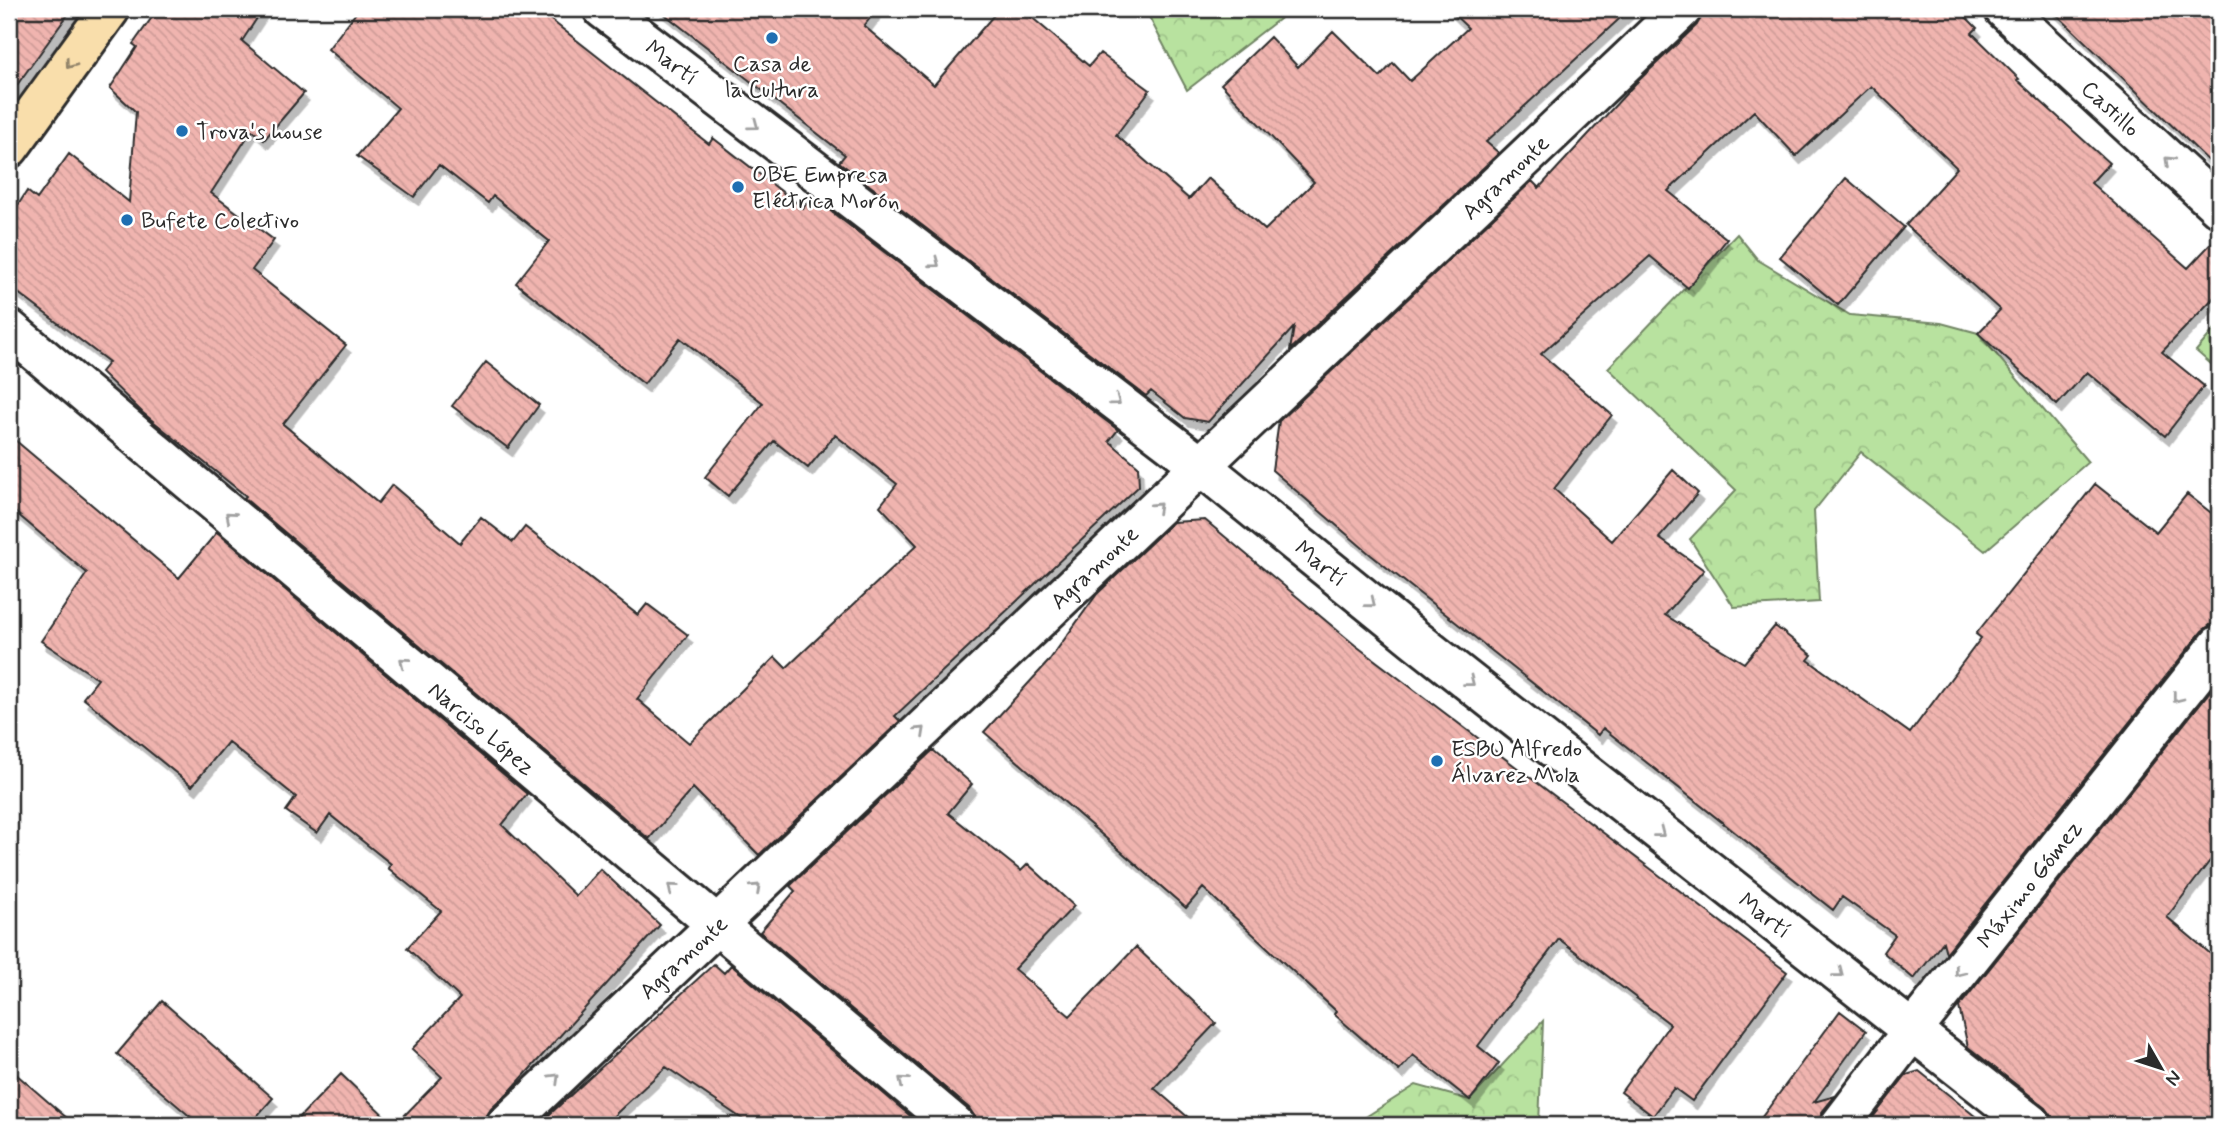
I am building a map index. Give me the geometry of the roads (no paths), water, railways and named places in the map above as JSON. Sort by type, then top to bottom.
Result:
[{"type":"main road","points":[[9,148],[110,9]]},
{"type":"main road","name":"Martí","points":[[603,9],[1201,466],[1427,648],[2032,1125]]},
{"type":"main road","name":"Agramonte","points":[[506,1125],[1682,9]]},
{"type":"main road","name":"Castillo","points":[[2004,9],[2219,207]]},
{"type":"main road","name":"Narciso López","points":[[9,329],[955,1125]]},
{"type":"main road","name":"Máximo Gómez","points":[[1840,1125],[2219,645]]},
{"type":"place","name":"Casa de la Cultura","points":[[772,38]]},
{"type":"place","name":"Trova's house","points":[[182,131]]},
{"type":"place","name":"OBE Empresa Eléctrica Morón","points":[[738,187]]},
{"type":"place","name":"Bufete Colectivo","points":[[127,220]]},
{"type":"place","name":"ESBU Alfredo Álvarez Mola","points":[[1437,761]]}]
